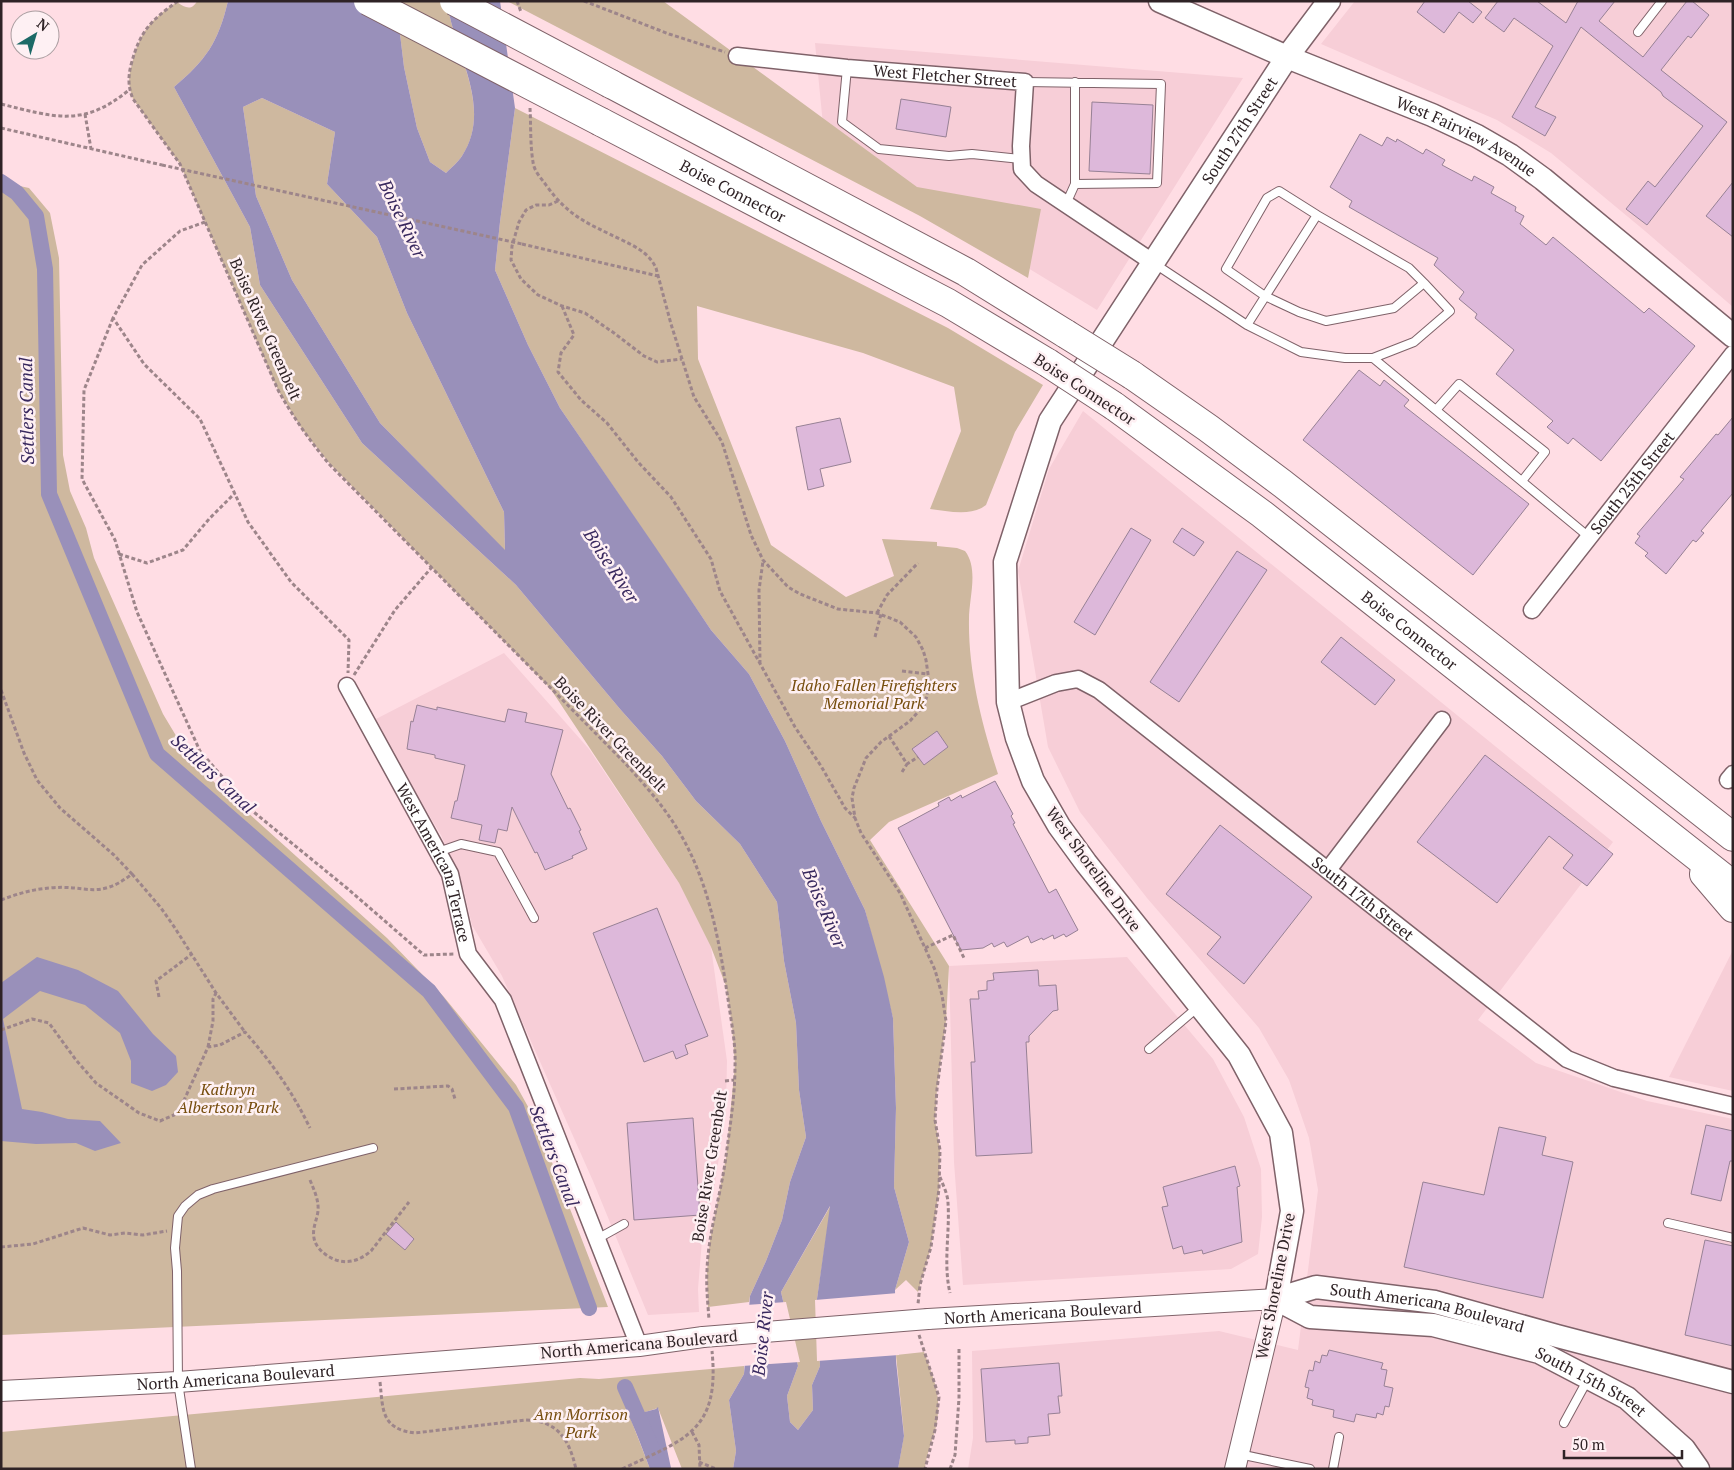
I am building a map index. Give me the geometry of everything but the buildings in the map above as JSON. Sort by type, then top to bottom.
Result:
[{"type":"highway","name":"Boise Connector","points":[[368,1],[939,298],[1048,363],[1114,406],[1262,514],[1733,885]]},
{"type":"highway","points":[[454,1],[966,272],[1132,375],[1208,428],[1283,484],[1733,837]]},
{"type":"highway","points":[[1674,839],[1733,908]]},
{"type":"main road","name":"West Fairview Avenue","points":[[1160,1],[1287,57],[1432,115],[1477,136],[1510,155],[1542,179],[1733,336]]},
{"type":"main road","name":"South 27th Street","points":[[1154,263],[1287,57],[1329,1]]},
{"type":"main road","name":"West Shoreline Drive","points":[[1154,263],[1050,421],[1005,562],[1008,702],[1017,738],[1033,781],[1059,826],[1086,863],[1239,1055],[1281,1133],[1292,1211],[1276,1299]]},
{"type":"main road","name":"South Americana Boulevard","points":[[1276,1299],[1316,1287],[1435,1302],[1733,1382]]},
{"type":"main road","name":"South Americana Boulevard","points":[[1276,1299],[1310,1317],[1433,1325],[1461,1332]]},
{"type":"main road","name":"South 15th Street","points":[[1461,1332],[1539,1352],[1627,1398],[1684,1449],[1698,1469]]},
{"type":"street","name":"West Fletcher Street","points":[[737,56],[847,68],[1025,82],[1021,159]]},
{"type":"street","points":[[1021,159],[1022,169],[1036,184],[1154,263]]},
{"type":"street","name":"South 25th Street","points":[[1532,610],[1733,354]]},
{"type":"street","name":"South 17th Street","points":[[1008,702],[1056,683],[1078,679],[1109,698],[1567,1059],[1614,1078],[1733,1106]]},
{"type":"street","name":"West Americana Terrace","points":[[348,686],[450,874],[468,954],[503,1000],[638,1346]]},
{"type":"street","points":[[1328,870],[1442,720]]},
{"type":"street","name":"North Americana Boulevard","points":[[1,1391],[178,1382],[638,1346],[921,1319],[1276,1299]]},
{"type":"street","name":"West Shoreline Drive","points":[[1237,1461],[1276,1299]]},
{"type":"lane","points":[[1638,32],[1662,1]]},
{"type":"lane","points":[[847,68],[842,122],[879,148],[949,156],[972,154],[1021,159]]},
{"type":"lane","points":[[1025,82],[1161,84],[1157,184],[1075,184]]},
{"type":"lane","points":[[1066,204],[1075,184],[1075,82]]},
{"type":"lane","points":[[1154,263],[1246,325],[1301,352],[1345,358],[1373,358],[1414,342],[1450,311],[1424,283],[1409,268],[1280,191],[1267,198],[1226,269],[1265,296],[1326,322],[1394,308],[1424,283]]},
{"type":"lane","points":[[1246,325],[1317,214]]},
{"type":"lane","points":[[1373,358],[1590,537]]},
{"type":"lane","points":[[1436,410],[1459,384],[1544,452],[1522,481]]},
{"type":"lane","points":[[438,852],[461,844],[498,852],[534,918]]},
{"type":"lane","points":[[1148,1048],[1200,1006]]},
{"type":"lane","points":[[190,1469],[178,1382],[177,1271],[174,1248],[178,1216],[185,1206],[198,1195],[213,1189],[373,1148]]},
{"type":"lane","points":[[1668,1223],[1733,1238]]},
{"type":"lane","points":[[597,1239],[624,1224]]},
{"type":"lane","points":[[1564,1423],[1589,1378]]},
{"type":"lane","points":[[1332,1469],[1338,1437]]},
{"type":"lane","points":[[1237,1461],[1310,1469]]},
{"type":"path","points":[[1,104],[56,116],[85,114],[107,106],[129,90],[128,80],[139,39],[154,19],[178,1]]},
{"type":"path","points":[[584,1],[669,34],[737,56]]},
{"type":"path","name":"Boise River Greenbelt","points":[[129,90],[133,99],[174,154],[278,390],[312,443],[330,464],[624,762],[662,806],[678,830],[702,880],[713,915],[732,1026],[735,1065],[726,1158],[706,1271],[709,1338],[715,1375],[711,1401],[700,1423],[692,1432],[674,1445],[622,1469]]},
{"type":"path","points":[[85,114],[91,149]]},
{"type":"path","points":[[1,128],[658,276]]},
{"type":"path","points":[[682,359],[657,362],[644,356],[614,332],[585,313],[562,306],[538,295],[522,279],[511,260],[512,246],[518,222],[526,210],[536,205],[549,205],[558,201],[578,218],[638,248],[647,255],[653,262],[658,276],[694,397],[722,442],[751,535],[763,560],[788,587],[800,594],[838,608],[879,614],[900,622],[916,637],[923,650],[928,674],[928,687],[924,705],[910,721],[873,750],[861,768],[852,798],[855,818],[870,847],[900,893],[935,970],[942,995],[946,1021],[935,1120],[940,1150],[940,1175],[931,1247],[920,1285],[921,1319],[939,1397],[935,1430],[925,1469]]},
{"type":"path","points":[[205,222],[180,231],[142,265],[113,318],[84,390],[82,479],[115,540],[137,612],[200,751],[250,809],[348,889],[424,955],[468,954]]},
{"type":"path","points":[[562,306],[574,335],[561,353],[558,372],[581,400],[607,423],[638,462],[672,497],[711,559],[720,591],[795,727],[821,766],[844,808],[855,818]]},
{"type":"path","points":[[113,318],[144,364],[200,419],[248,522],[291,582],[349,640],[348,686]]},
{"type":"path","points":[[120,554],[147,563],[183,550],[209,519],[235,494]]},
{"type":"path","points":[[760,665],[759,590],[763,560]]},
{"type":"path","points":[[875,637],[879,614],[887,595],[918,563]]},
{"type":"path","points":[[348,686],[395,610],[432,567]]},
{"type":"path","points":[[902,671],[928,674]]},
{"type":"path","points":[[1,690],[24,753],[37,780],[60,808],[114,855],[161,908],[216,993],[280,1075],[295,1098],[310,1128]]},
{"type":"path","points":[[889,736],[907,764]]},
{"type":"path","points":[[902,772],[907,764],[918,757]]},
{"type":"path","points":[[1,900],[23,892],[52,887],[98,891],[107,889],[132,874]]},
{"type":"path","points":[[925,948],[952,935],[964,958]]},
{"type":"path","points":[[159,996],[156,981],[192,954]]},
{"type":"path","points":[[1,1030],[32,1019],[48,1023],[96,1083],[134,1110],[156,1121],[169,1118],[181,1107],[208,1048],[213,1021],[213,999],[216,993]]},
{"type":"path","points":[[208,1048],[220,1045],[245,1032]]},
{"type":"path","points":[[725,1081],[734,1080]]},
{"type":"path","points":[[394,1089],[448,1086],[452,1089],[455,1099]]},
{"type":"path","points":[[940,1175],[948,1202],[948,1284],[950,1293]]},
{"type":"path","points":[[310,1180],[318,1203],[314,1227],[316,1244],[329,1257],[341,1262],[357,1260],[371,1251],[409,1202]]},
{"type":"path","points":[[1,1247],[33,1244],[83,1228],[110,1235],[143,1235],[176,1229]]},
{"type":"path","points":[[950,1469],[955,1455],[959,1398],[958,1346]]},
{"type":"path","points":[[379,1366],[384,1412],[387,1420],[398,1430],[415,1432],[536,1420],[552,1426],[560,1432],[571,1451],[576,1469]]},
{"type":"path","points":[[692,1432],[699,1445],[700,1469]]},
{"type":"path","points":[[699,1462],[716,1469]]},
{"type":"shaded area","points":[[1355,1],[1733,1],[1733,307],[1551,153],[1497,120],[1321,44]]},
{"type":"shaded area","points":[[815,43],[1243,78],[1097,310],[825,145]]},
{"type":"shaded area","points":[[1083,411],[1613,842],[1478,1020],[1536,1063],[1647,1101],[1733,1119],[1733,1469],[968,1469],[973,1438],[972,1351],[1219,1331],[1298,1350],[1318,1190],[1309,1138],[1289,1080],[1259,1028],[1147,898],[1080,812],[1048,747],[1018,571],[1049,469]]},
{"type":"shaded area","points":[[504,653],[589,749],[679,883],[711,947],[727,1061],[726,1104],[719,1106],[723,1131],[714,1190],[702,1240],[698,1289],[699,1312],[648,1315],[593,1181],[502,976],[472,925],[464,891],[441,835],[403,772],[376,719]]},
{"type":"shaded area","points":[[1733,950],[1733,1091],[1669,1077]]},
{"type":"shaded area","points":[[1127,957],[1213,1059],[1244,1117],[1261,1169],[1262,1217],[1258,1254],[1231,1269],[963,1285],[954,1162],[949,966]]},
{"type":"green space","points":[[197,1],[228,1],[220,28],[209,50],[195,68],[174,87],[250,227],[260,285],[362,443],[516,585],[662,756],[696,801],[740,844],[777,902],[784,961],[796,1023],[799,1090],[806,1137],[790,1182],[782,1220],[749,1302],[708,1307],[707,1271],[710,1240],[726,1158],[735,1065],[726,986],[711,947],[679,883],[550,688],[330,464],[302,429],[278,390],[180,164],[133,99],[130,90],[130,73],[135,53],[147,28],[177,2],[188,8]]},
{"type":"green space","points":[[396,1],[447,1],[469,79],[474,118],[471,137],[462,156],[446,173],[430,162],[417,128],[404,67]]},
{"type":"green space","points":[[507,1],[663,1],[917,187],[1041,209],[1028,278],[920,216]]},
{"type":"green space","points":[[262,98],[335,132],[327,184],[377,237],[407,313],[504,512],[505,551],[380,423],[292,280],[256,196],[243,107]]},
{"type":"green space","name":"Idaho Fallen Firefighters Memorial Park","points":[[515,108],[948,328],[1043,385],[1015,432],[986,505],[980,509],[966,512],[930,509],[961,431],[954,387],[863,353],[697,306],[698,359],[771,545],[846,597],[894,576],[882,539],[937,542],[937,546],[957,548],[965,551],[972,566],[969,619],[971,658],[977,698],[998,774],[889,822],[870,840],[949,966],[946,1021],[935,1120],[940,1150],[939,1189],[931,1247],[918,1292],[906,1280],[895,1290],[909,1242],[894,1187],[896,1108],[893,1018],[865,910],[821,821],[785,741],[749,674],[711,630],[560,408],[528,345],[495,270]]},
{"type":"green space","name":"Kathryn Albertson Park","points":[[1,182],[29,188],[50,213],[59,258],[63,455],[70,491],[86,528],[94,558],[163,714],[187,754],[215,783],[387,938],[444,997],[516,1085],[536,1121],[608,1307],[1,1335]]},
{"type":"green space","points":[[831,1205],[817,1299],[820,1366],[812,1385],[813,1410],[798,1430],[790,1422],[787,1396],[798,1366],[781,1292]]},
{"type":"green space","points":[[924,1352],[937,1390],[938,1409],[935,1431],[925,1469],[898,1469],[904,1435],[896,1355]]},
{"type":"green space","name":"Ann Morrison Park","points":[[744,1366],[744,1374],[729,1400],[736,1451],[733,1469],[682,1469],[658,1408],[630,1417],[650,1469],[1,1469],[1,1432],[580,1378],[599,1379]]},
{"type":"water","name":"Boise River","points":[[228,1],[396,1],[404,67],[417,128],[430,162],[446,173],[462,156],[471,137],[474,118],[473,98],[469,79],[447,1],[500,1],[515,108],[495,270],[528,345],[560,408],[711,630],[749,674],[785,741],[821,821],[865,910],[884,977],[893,1018],[896,1108],[894,1187],[909,1242],[895,1290],[896,1361],[904,1436],[898,1469],[733,1469],[736,1451],[729,1400],[744,1374],[750,1296],[782,1220],[790,1182],[806,1137],[799,1090],[796,1023],[784,961],[777,902],[740,844],[696,801],[662,756],[516,585],[362,443],[260,285],[250,227],[174,87],[203,59],[215,40]],"holes":[[[262,98],[335,132],[327,184],[377,237],[407,313],[504,512],[505,550],[380,423],[292,280],[256,196],[243,107]],[[830,1206],[817,1299],[820,1366],[812,1385],[813,1410],[798,1430],[790,1422],[787,1396],[798,1366],[781,1292]]]},
{"type":"water","points":[[37,957],[78,970],[118,991],[153,1034],[176,1056],[178,1072],[166,1085],[152,1091],[131,1083],[131,1061],[120,1033],[85,1005],[40,991],[3,1019],[22,1109],[68,1119],[100,1121],[121,1143],[95,1151],[76,1143],[36,1144],[1,1141],[1,983]]},
{"type":"water","points":[[658,1407],[671,1469],[650,1469],[630,1416]]},
{"type":"pier","points":[[898,1293],[899,1355],[817,1361],[815,1300]]},
{"type":"pier","points":[[786,1302],[800,1362],[742,1366],[746,1305]]},
{"type":"waterway","name":"Settlers Canal","points":[[1,182],[17,193],[36,216],[45,269],[49,494],[157,754],[429,991],[516,1107],[589,1308]]},
{"type":"waterway","name":"Settlers Canal","points":[[625,1387],[661,1469]]}]
